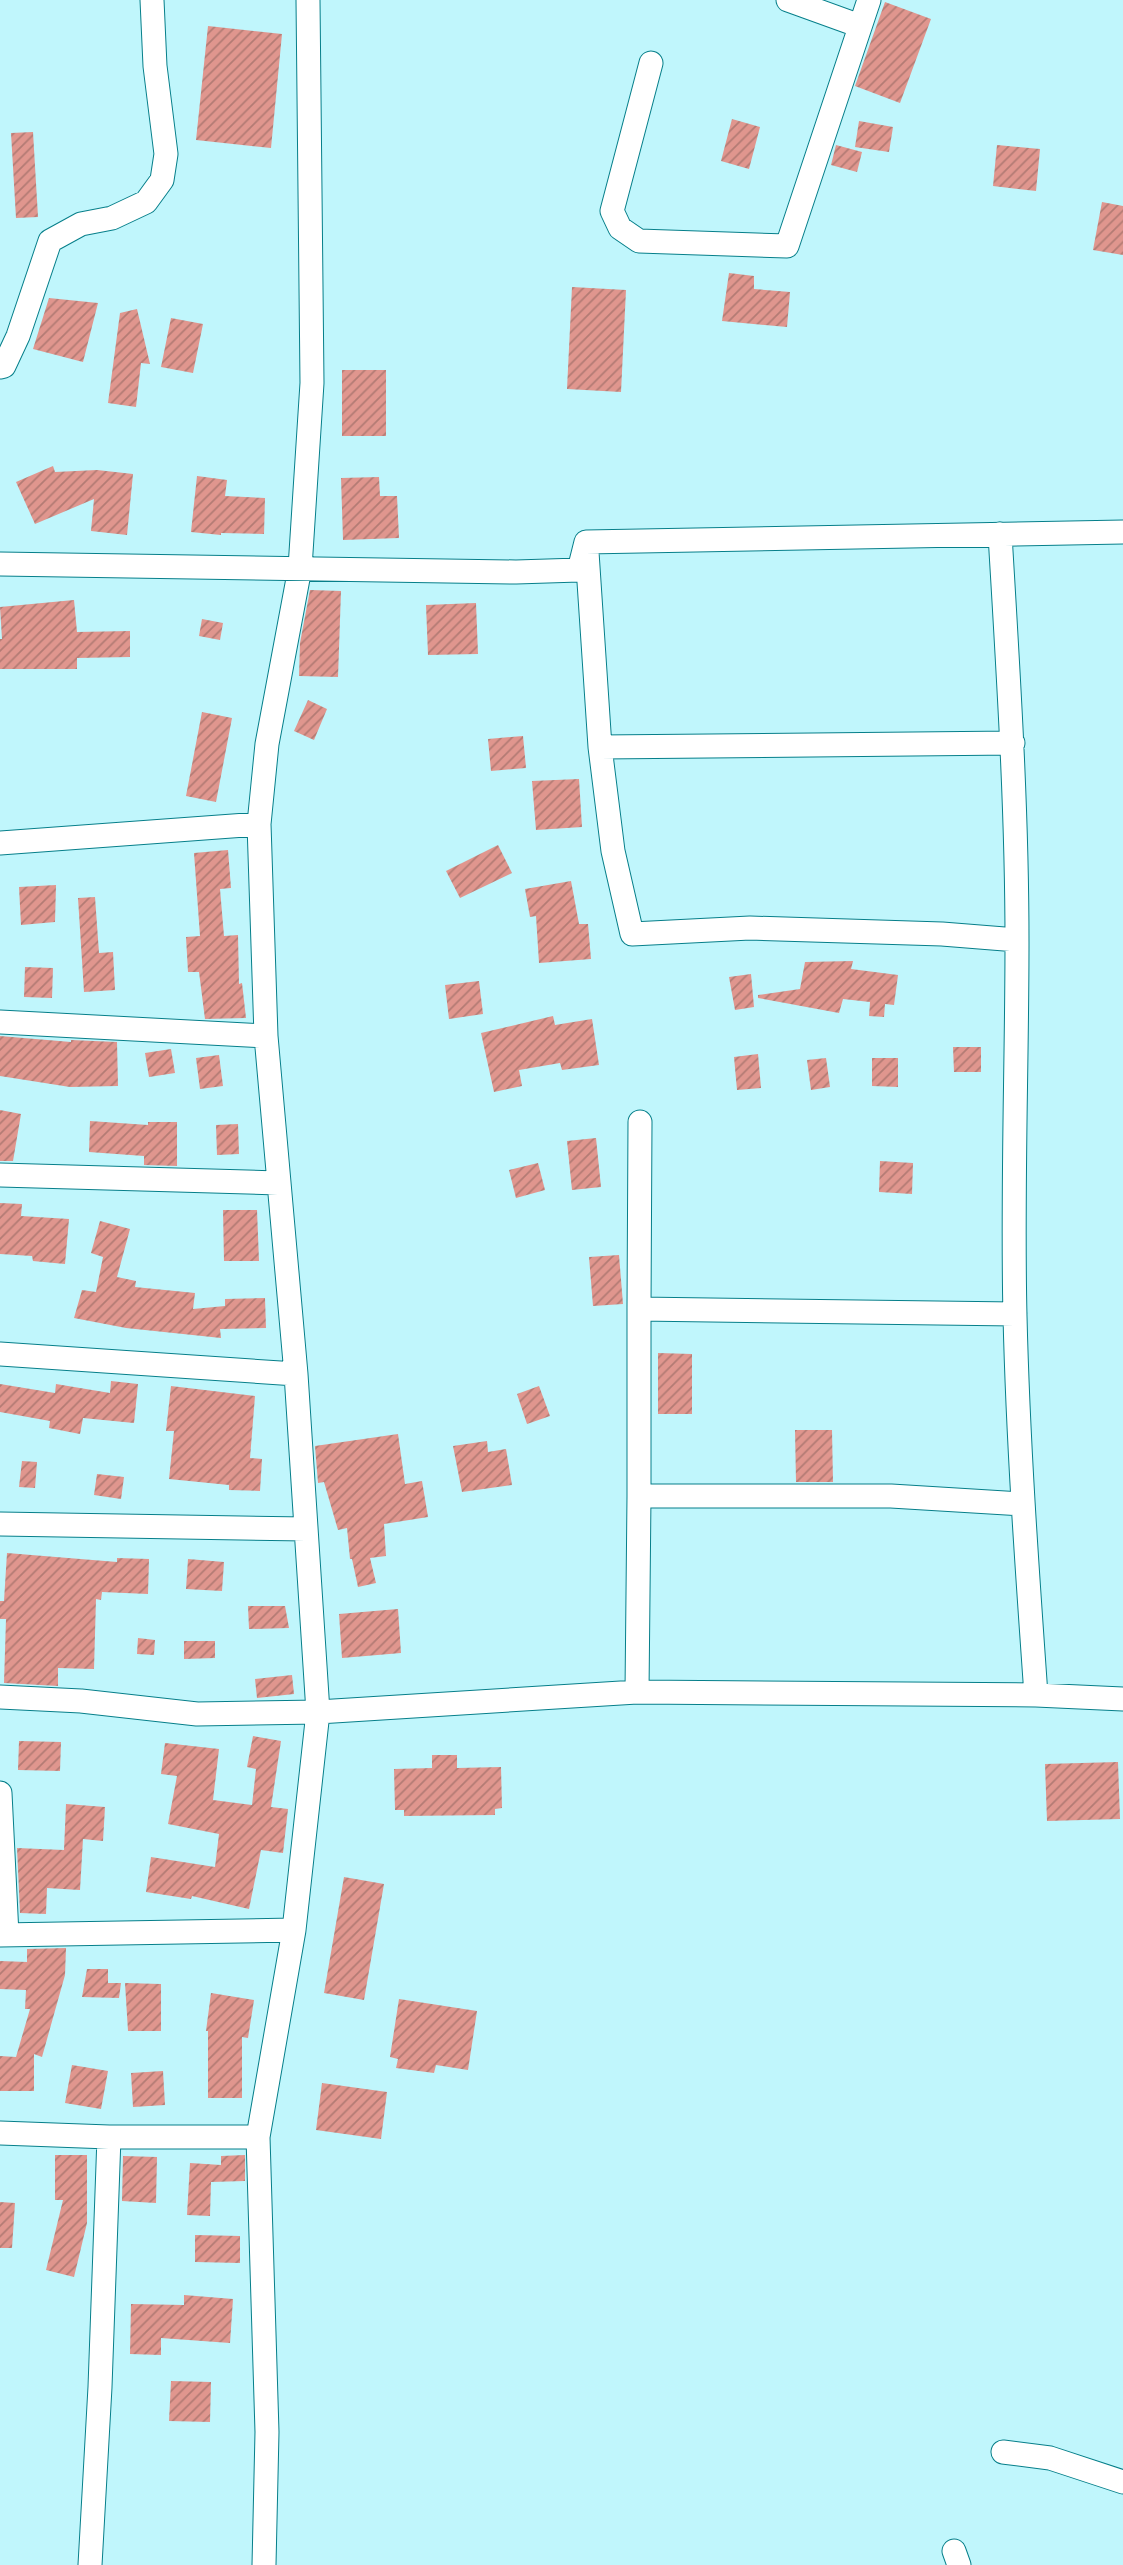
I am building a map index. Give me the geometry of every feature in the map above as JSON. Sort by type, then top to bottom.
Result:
[{"type":"street","points":[[0,367],[4,366],[18,336],[50,241],[81,224],[112,218],[146,202],[162,180],[166,154],[155,66],[152,0]]},
{"type":"street","points":[[264,2565],[267,2432],[258,2137],[294,1930],[318,1712],[296,1374],[267,1036],[259,824],[267,744],[300,568],[312,383],[308,0]]},
{"type":"street","points":[[789,0],[860,26]]},
{"type":"street","points":[[651,63],[612,211],[620,229],[639,241],[787,246],[869,0]]},
{"type":"street","points":[[586,542],[1123,532]]},
{"type":"street","points":[[1000,534],[1013,743],[1017,940],[1015,1314],[1023,1504],[1036,1695]]},
{"type":"street","points":[[0,564],[516,572],[579,570],[586,542]]},
{"type":"street","points":[[586,542],[600,747],[612,851],[632,934],[750,928],[942,934],[1017,940]]},
{"type":"street","points":[[600,747],[1013,743]]},
{"type":"street","points":[[0,843],[259,824]]},
{"type":"street","points":[[0,1023],[267,1036]]},
{"type":"street","points":[[637,1692],[640,1122]]},
{"type":"street","points":[[0,1175],[278,1183]]},
{"type":"street","points":[[639,1309],[1015,1314]]},
{"type":"street","points":[[0,1354],[296,1374]]},
{"type":"street","points":[[639,1496],[891,1496],[1023,1504]]},
{"type":"street","points":[[0,1524],[306,1529]]},
{"type":"street","points":[[0,1697],[81,1701],[197,1714],[318,1712],[637,1692],[1036,1695],[1123,1699]]},
{"type":"street","points":[[0,1793],[4,1935],[294,1930]]},
{"type":"street","points":[[0,2133],[109,2137],[258,2137]]},
{"type":"street","points":[[90,2565],[109,2137]]},
{"type":"street","points":[[1003,2452],[1050,2458],[1123,2482]]},
{"type":"building","points":[[885,2],[931,19],[900,103],[855,86]]},
{"type":"building","points":[[208,26],[282,34],[271,148],[196,140]]},
{"type":"building","points":[[732,119],[760,127],[749,169],[721,161]]},
{"type":"building","points":[[859,121],[893,127],[889,152],[855,147]]},
{"type":"building","points":[[33,132],[38,217],[16,218],[11,133]]},
{"type":"building","points":[[836,145],[862,152],[857,172],[831,165]]},
{"type":"building","points":[[997,145],[1040,149],[1036,191],[993,186]]},
{"type":"building","points":[[1102,202],[1123,206],[1123,255],[1093,250]]},
{"type":"building","points":[[729,273],[754,276],[754,289],[790,292],[787,327],[722,321]]},
{"type":"building","points":[[572,287],[626,290],[621,392],[567,389]]},
{"type":"building","points":[[49,298],[98,303],[83,362],[33,349]]},
{"type":"building","points":[[137,309],[150,364],[141,363],[136,407],[108,403],[120,313]]},
{"type":"building","points":[[171,318],[203,324],[193,373],[161,367]]},
{"type":"building","points":[[342,370],[386,370],[386,436],[342,436]]},
{"type":"building","points":[[53,466],[55,472],[97,470],[133,474],[127,535],[91,531],[94,499],[35,524],[16,482]]},
{"type":"building","points":[[197,476],[227,480],[225,496],[265,498],[264,534],[221,535],[191,532]]},
{"type":"building","points":[[379,477],[380,496],[397,496],[399,538],[343,540],[341,478]]},
{"type":"building","points":[[310,590],[341,591],[338,677],[299,676],[300,643]]},
{"type":"building","points":[[74,600],[77,632],[130,631],[130,657],[77,658],[77,669],[0,669],[0,607]]},
{"type":"building","points":[[476,603],[478,654],[428,655],[426,605]]},
{"type":"building","points":[[202,619],[223,623],[220,640],[199,636]]},
{"type":"building","points":[[308,700],[327,709],[314,740],[294,731]]},
{"type":"building","points":[[202,712],[232,718],[216,802],[186,796]]},
{"type":"building","points":[[523,736],[526,768],[491,771],[488,739]]},
{"type":"building","points":[[579,779],[582,827],[536,830],[532,781]]},
{"type":"building","points":[[498,845],[512,873],[460,898],[446,871]]},
{"type":"building","points":[[228,850],[231,888],[220,889],[224,936],[238,935],[239,984],[242,983],[246,1018],[205,1019],[199,972],[188,972],[186,937],[200,936],[194,853]]},
{"type":"building","points":[[571,881],[579,924],[588,924],[591,959],[539,963],[536,916],[530,917],[525,889]]},
{"type":"building","points":[[56,885],[55,922],[21,925],[19,887]]},
{"type":"building","points":[[95,897],[99,953],[113,952],[115,990],[84,992],[78,898]]},
{"type":"building","points":[[853,961],[851,969],[898,975],[894,1005],[885,1004],[884,1017],[869,1016],[870,1002],[843,999],[839,1013],[758,998],[758,995],[800,989],[805,962]]},
{"type":"building","points":[[25,967],[53,968],[52,998],[24,997]]},
{"type":"building","points":[[751,974],[754,1007],[735,1010],[729,977]]},
{"type":"building","points":[[479,981],[483,1014],[449,1019],[445,985]]},
{"type":"building","points":[[553,1016],[555,1025],[592,1019],[599,1065],[562,1070],[560,1063],[519,1070],[522,1086],[494,1092],[481,1033]]},
{"type":"building","points":[[0,1036],[71,1042],[117,1042],[118,1086],[70,1087],[0,1076]]},
{"type":"building","points":[[953,1047],[981,1047],[981,1072],[954,1072]]},
{"type":"building","points":[[171,1049],[175,1073],[149,1077],[145,1053]]},
{"type":"building","points":[[758,1054],[761,1088],[737,1090],[734,1057]]},
{"type":"building","points":[[219,1055],[223,1086],[200,1089],[196,1058]]},
{"type":"building","points":[[826,1058],[830,1087],[811,1090],[807,1060]]},
{"type":"building","points":[[872,1058],[898,1058],[898,1087],[872,1086]]},
{"type":"building","points":[[0,1110],[21,1114],[13,1161],[0,1161]]},
{"type":"building","points":[[90,1121],[148,1125],[148,1122],[177,1122],[177,1166],[144,1165],[144,1156],[89,1152]]},
{"type":"building","points":[[238,1124],[239,1154],[217,1155],[216,1125]]},
{"type":"building","points":[[596,1138],[601,1187],[572,1190],[567,1141]]},
{"type":"building","points":[[880,1161],[913,1163],[912,1194],[879,1192]]},
{"type":"building","points":[[538,1163],[545,1190],[516,1198],[509,1170]]},
{"type":"building","points":[[0,1203],[22,1204],[21,1216],[69,1219],[65,1264],[33,1261],[32,1256],[0,1254]]},
{"type":"building","points":[[223,1210],[257,1210],[259,1261],[224,1261]]},
{"type":"building","points":[[100,1221],[130,1229],[117,1277],[136,1281],[135,1287],[195,1293],[193,1309],[225,1306],[225,1299],[265,1298],[266,1328],[220,1329],[221,1338],[126,1328],[74,1318],[82,1290],[96,1292],[103,1257],[91,1253]]},
{"type":"building","points":[[619,1255],[623,1304],[593,1306],[589,1257]]},
{"type":"building","points":[[658,1353],[692,1354],[692,1414],[658,1414]]},
{"type":"building","points":[[111,1381],[138,1384],[134,1423],[83,1418],[80,1434],[49,1428],[50,1421],[0,1412],[0,1384],[55,1393],[56,1384],[110,1393]]},
{"type":"building","points":[[171,1386],[255,1396],[250,1458],[262,1459],[260,1491],[229,1490],[229,1485],[169,1479],[174,1431],[166,1431]]},
{"type":"building","points":[[539,1386],[550,1416],[527,1424],[517,1394]]},
{"type":"building","points":[[795,1430],[832,1430],[833,1482],[796,1482]]},
{"type":"building","points":[[398,1434],[405,1484],[422,1481],[428,1517],[384,1524],[386,1556],[370,1558],[376,1583],[358,1587],[350,1559],[347,1528],[338,1530],[324,1482],[318,1483],[315,1446]]},
{"type":"building","points":[[487,1441],[488,1452],[506,1449],[512,1485],[462,1492],[453,1446]]},
{"type":"building","points":[[22,1461],[37,1462],[35,1488],[19,1487]]},
{"type":"building","points":[[97,1474],[124,1477],[121,1499],[94,1495]]},
{"type":"building","points":[[7,1553],[117,1562],[117,1558],[149,1559],[148,1594],[102,1592],[101,1600],[96,1599],[94,1669],[58,1668],[58,1686],[4,1683],[6,1619],[0,1619],[0,1601],[4,1601]]},
{"type":"building","points":[[188,1559],[224,1562],[222,1591],[186,1589]]},
{"type":"building","points":[[248,1606],[285,1606],[289,1628],[249,1629]]},
{"type":"building","points":[[398,1609],[401,1653],[342,1658],[339,1614]]},
{"type":"building","points":[[138,1638],[155,1640],[154,1655],[137,1654]]},
{"type":"building","points":[[184,1641],[215,1641],[215,1658],[184,1659]]},
{"type":"building","points":[[292,1675],[294,1694],[257,1698],[255,1679]]},
{"type":"building","points":[[253,1736],[281,1741],[271,1807],[288,1809],[283,1853],[261,1850],[249,1909],[192,1896],[191,1899],[146,1892],[151,1857],[215,1867],[219,1834],[168,1824],[177,1776],[161,1774],[165,1743],[219,1749],[213,1800],[252,1805],[256,1769],[247,1767]]},
{"type":"building","points":[[19,1741],[61,1742],[60,1771],[18,1770]]},
{"type":"building","points":[[432,1755],[457,1755],[457,1768],[501,1767],[502,1808],[495,1809],[495,1815],[404,1816],[404,1810],[395,1810],[394,1769],[432,1768]]},
{"type":"building","points":[[1118,1762],[1120,1819],[1047,1821],[1045,1764]]},
{"type":"building","points":[[66,1804],[105,1807],[103,1841],[83,1839],[80,1890],[47,1888],[46,1914],[20,1913],[17,1848],[64,1850]]},
{"type":"building","points":[[344,1877],[384,1884],[364,2000],[324,1993]]},
{"type":"building","points":[[66,1948],[65,1975],[42,2057],[34,2054],[34,2091],[0,2091],[0,2056],[16,2057],[30,2009],[25,2009],[26,1990],[0,1989],[0,1961],[27,1962],[27,1949]]},
{"type":"building","points":[[87,1969],[108,1969],[108,1983],[121,1983],[119,1998],[82,1997]]},
{"type":"building","points":[[125,1983],[161,1984],[161,2031],[128,2031]]},
{"type":"building","points":[[211,1993],[254,2000],[248,2038],[242,2037],[242,2098],[208,2098],[206,2031]]},
{"type":"building","points":[[399,1999],[477,2011],[468,2070],[436,2065],[434,2073],[396,2068],[398,2059],[390,2057]]},
{"type":"building","points":[[72,2065],[108,2071],[101,2109],[65,2103]]},
{"type":"building","points":[[163,2071],[165,2105],[133,2107],[131,2073]]},
{"type":"building","points":[[322,2083],[387,2092],[381,2139],[316,2130]]},
{"type":"building","points":[[55,2155],[87,2155],[87,2223],[74,2277],[46,2270],[63,2200],[55,2200]]},
{"type":"building","points":[[245,2155],[245,2181],[211,2182],[210,2216],[187,2215],[190,2163],[221,2165],[221,2156]]},
{"type":"building","points":[[123,2156],[157,2157],[156,2203],[122,2201]]},
{"type":"building","points":[[0,2202],[15,2203],[12,2248],[0,2248]]},
{"type":"building","points":[[195,2235],[240,2236],[240,2263],[195,2262]]},
{"type":"building","points":[[184,2295],[233,2299],[230,2343],[161,2338],[161,2355],[130,2354],[131,2304],[184,2305]]},
{"type":"building","points":[[171,2381],[211,2382],[210,2422],[169,2421]]}]
